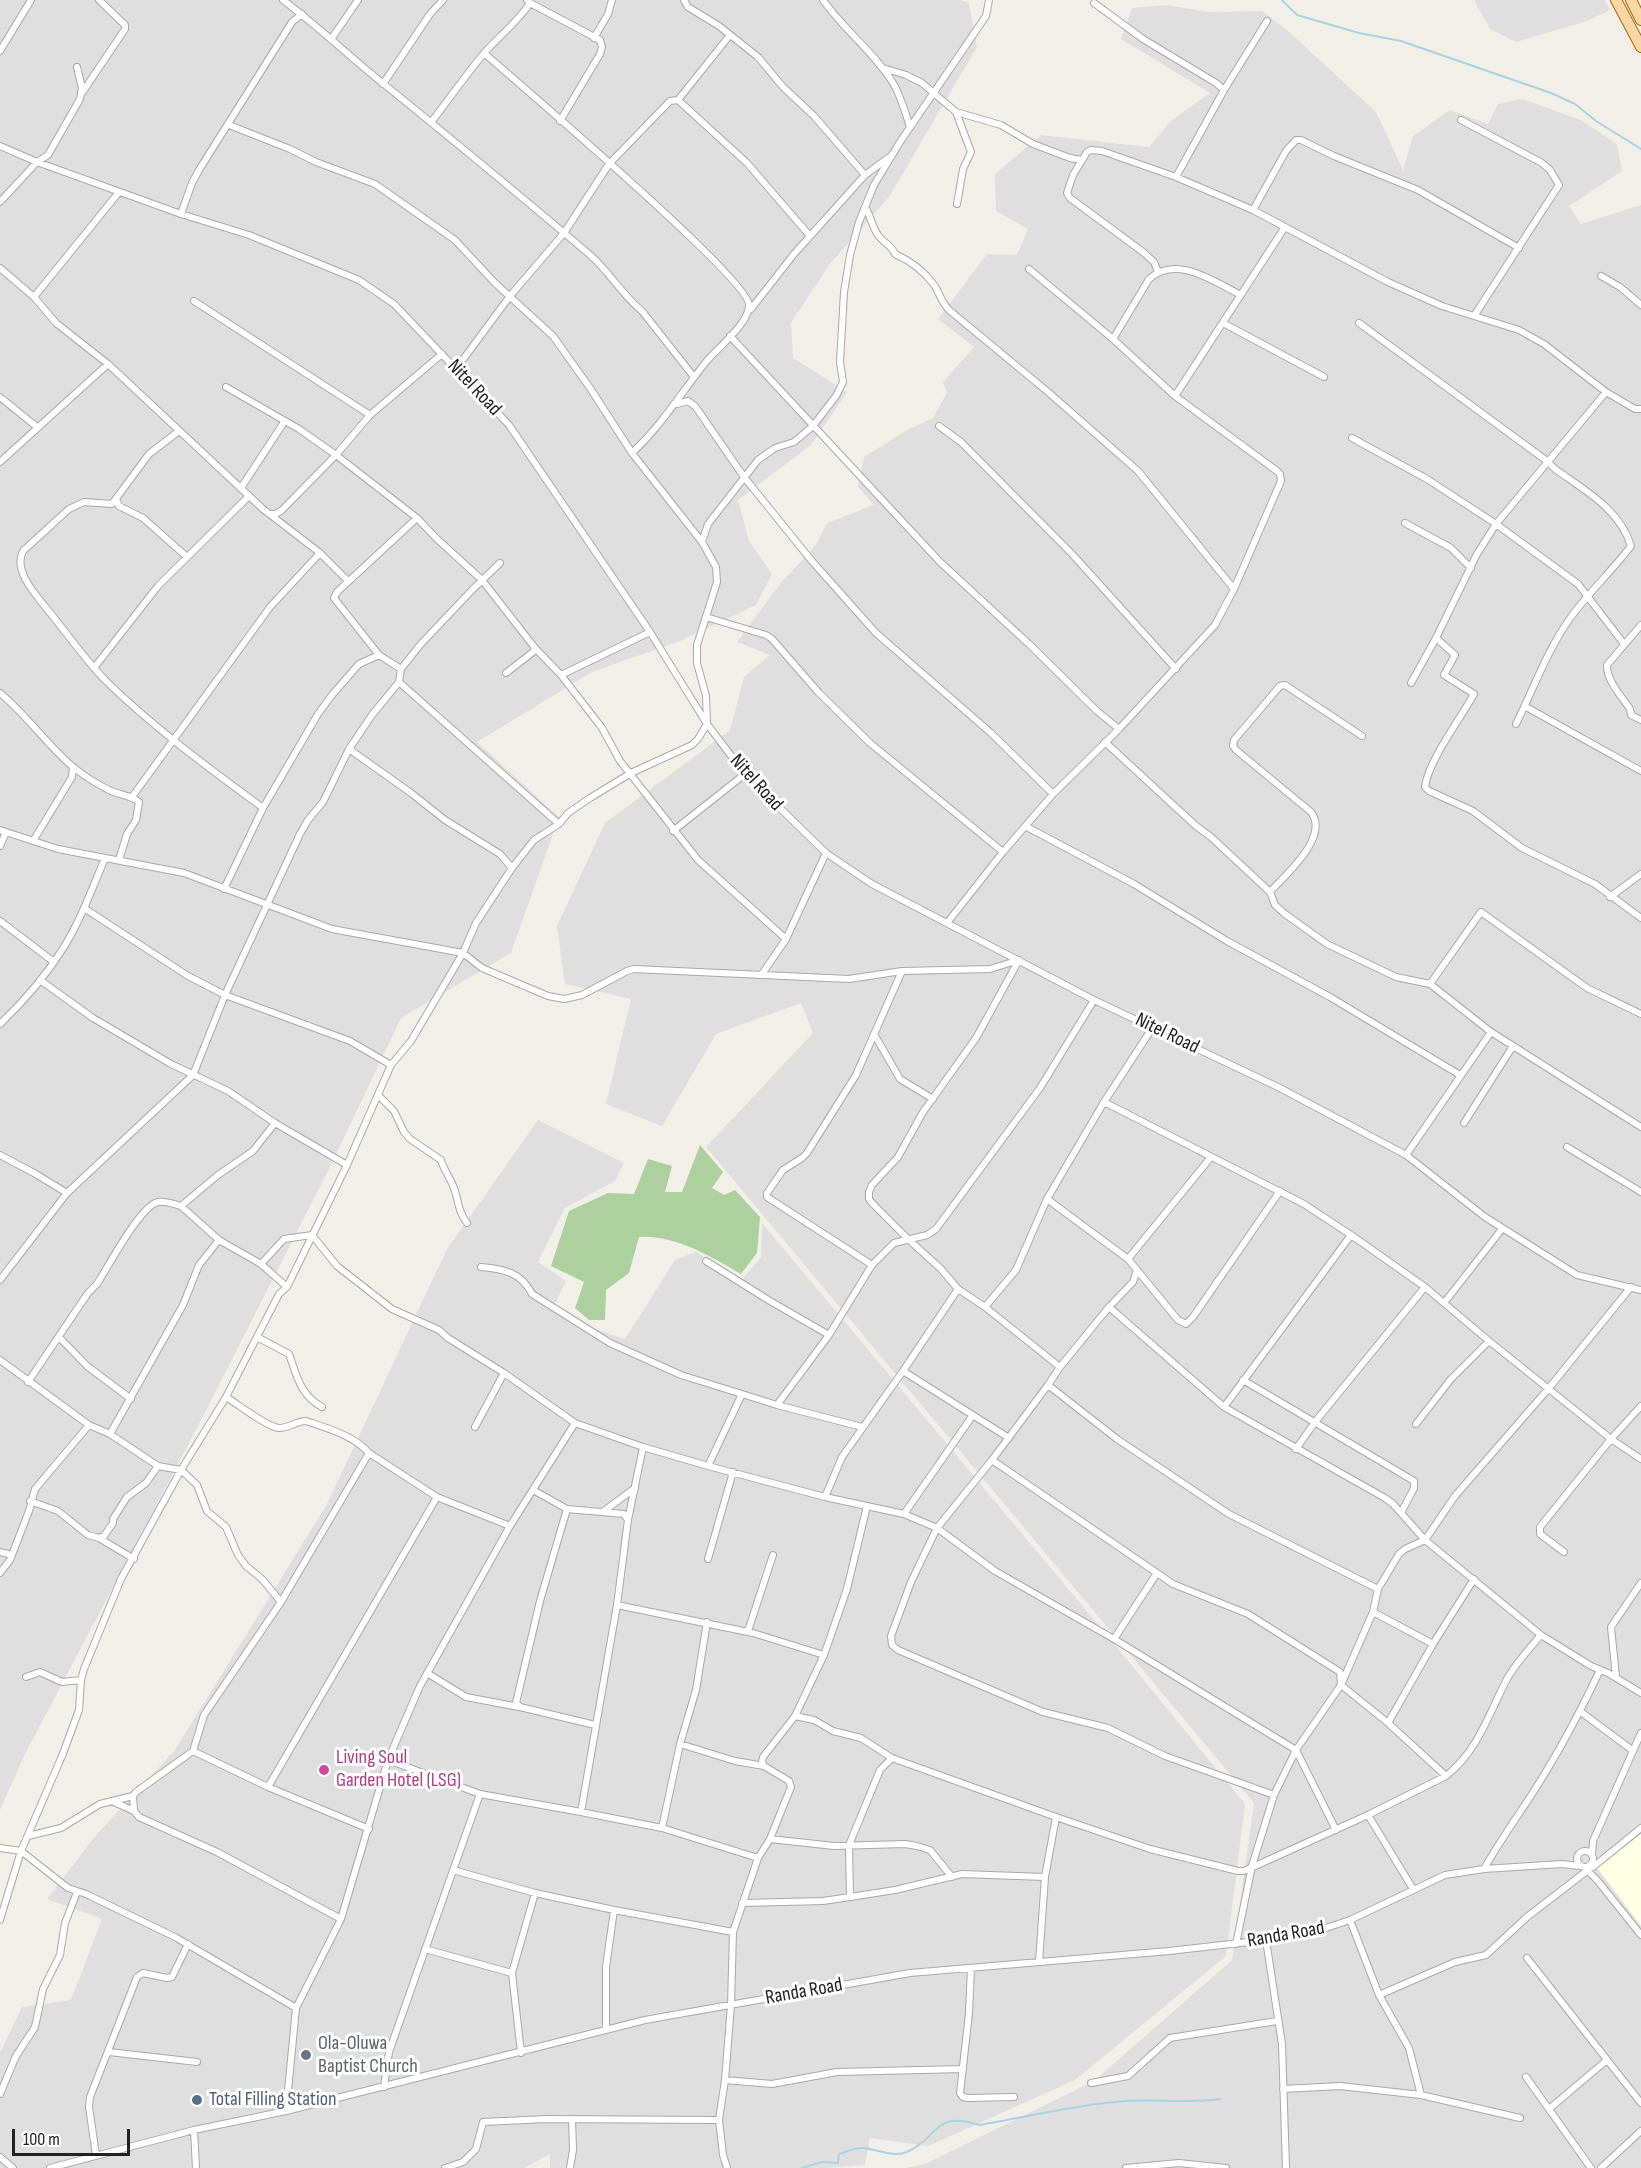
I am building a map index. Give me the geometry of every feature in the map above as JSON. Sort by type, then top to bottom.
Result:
[{"type":"main road","points":[[1616,0],[1641,47]]},
{"type":"main road","points":[[1631,0],[1641,20]]},
{"type":"street","points":[[0,51],[31,0]]},
{"type":"street","points":[[0,202],[37,162],[48,155],[82,93],[125,29],[125,25],[116,14],[99,0]]},
{"type":"street","points":[[283,0],[332,38],[383,84],[432,122],[592,257],[632,303],[642,311],[694,377]]},
{"type":"street","points":[[332,38],[358,0]]},
{"type":"street","points":[[383,84],[429,14],[443,0]]},
{"type":"street","points":[[594,38],[608,14],[612,0]]},
{"type":"street","points":[[684,0],[688,7],[758,57],[783,87],[814,116],[865,175]]},
{"type":"street","points":[[823,0],[836,18],[883,68],[900,95],[910,127]]},
{"type":"street","points":[[702,542],[708,524],[758,460],[775,448],[794,442],[813,426],[836,396],[843,382],[840,362],[844,292],[850,255],[873,185],[933,92],[986,16],[989,0]]},
{"type":"street","points":[[432,122],[484,53],[524,12],[529,2],[600,40],[602,47],[560,121]]},
{"type":"street","points":[[1094,3],[1143,39],[1224,90]]},
{"type":"street","points":[[292,7],[292,22]]},
{"type":"street","points":[[182,214],[192,183],[224,129],[292,22],[302,14]]},
{"type":"street","points":[[1176,177],[1224,90],[1268,21]]},
{"type":"street","points":[[456,369],[510,296],[564,233],[609,164],[670,101],[678,100],[730,35]]},
{"type":"street","points":[[484,53],[677,224],[728,273],[747,296],[750,303],[747,315]]},
{"type":"street","points":[[77,67],[82,93]]},
{"type":"street","points":[[883,68],[922,83],[956,112],[1001,125],[1033,144],[1082,160]]},
{"type":"street","points":[[678,100],[747,163],[810,236]]},
{"type":"street","points":[[956,112],[971,152],[963,169],[957,204]]},
{"type":"street","points":[[1461,120],[1542,163],[1551,170],[1559,185],[1474,315]]},
{"type":"street","points":[[0,1920],[21,1851],[79,1710],[81,1680],[103,1621],[122,1580],[181,1470],[226,1397],[279,1294],[287,1287],[347,1165],[391,1065],[411,1041],[463,953],[476,923],[512,868],[534,840],[559,824],[568,813],[631,773],[692,745],[707,724],[705,696],[697,663],[697,645],[717,582],[716,567],[702,542],[632,453],[553,336],[455,240],[375,184],[228,125]]},
{"type":"street","points":[[1253,210],[1286,151],[1296,140],[1301,140],[1418,190],[1519,248]]},
{"type":"street","name":"Nitel Road","points":[[0,146],[119,192],[249,235],[359,280],[394,304],[509,424],[650,632],[707,724],[745,774],[826,853],[872,884],[1094,1000],[1280,1088],[1406,1155],[1502,1229],[1577,1275],[1641,1290]]},
{"type":"street","points":[[1158,272],[1154,262],[1070,198],[1067,193],[1087,152],[1096,150],[1176,177],[1253,210],[1396,285],[1442,306],[1512,327],[1544,344],[1606,392],[1635,409],[1641,409]]},
{"type":"street","points":[[632,453],[654,432],[694,377],[810,236],[865,175],[893,154]]},
{"type":"street","points":[[34,297],[119,192]]},
{"type":"street","points":[[865,207],[872,218],[876,233],[892,248],[895,254],[909,260],[917,267],[936,288],[942,302],[949,310],[1138,471],[1234,590]]},
{"type":"street","points":[[1175,396],[1285,227]]},
{"type":"street","points":[[0,268],[34,297],[56,323],[108,364],[249,496],[320,553],[348,581]]},
{"type":"street","points":[[1113,339],[1149,279],[1158,272],[1184,268],[1241,295]]},
{"type":"street","points":[[947,922],[1053,794],[1119,729],[1215,625],[1234,590],[1280,484],[1280,474],[1175,396],[1113,339],[1029,269]]},
{"type":"street","points":[[1601,276],[1620,287],[1641,305]]},
{"type":"street","points":[[194,301],[370,415]]},
{"type":"street","points":[[1223,323],[1324,376]]},
{"type":"street","points":[[1359,323],[1547,460],[1555,469],[1610,509],[1627,534],[1631,546],[1588,595],[1548,653],[1516,724]]},
{"type":"street","points":[[730,336],[940,562],[1097,711],[1119,729]]},
{"type":"street","points":[[270,514],[276,514],[282,510],[336,455],[370,415],[442,354]]},
{"type":"street","points":[[0,462],[108,364]]},
{"type":"street","points":[[225,387],[298,429],[336,455],[417,518],[482,580],[602,728],[620,761],[673,831],[708,871],[786,939]]},
{"type":"street","points":[[1411,683],[1496,524],[1606,392]]},
{"type":"street","points":[[0,397],[37,427]]},
{"type":"street","points":[[676,404],[688,401],[695,406],[744,477],[811,560],[876,633],[992,733],[1053,794]]},
{"type":"street","points":[[241,488],[284,422]]},
{"type":"street","points":[[939,426],[961,442],[1073,555],[1176,669]]},
{"type":"street","points":[[179,431],[149,454],[112,504],[84,502],[69,509],[23,551],[20,566],[27,583],[94,668],[173,741],[262,808]]},
{"type":"street","points":[[1352,438],[1426,479],[1496,524],[1578,584],[1624,644]]},
{"type":"street","points":[[94,668],[158,586],[249,496]]},
{"type":"street","points":[[116,499],[119,506],[143,518],[187,557]]},
{"type":"street","points":[[401,669],[379,655],[334,598],[348,581],[417,518]]},
{"type":"street","points":[[1405,524],[1451,548],[1471,568]]},
{"type":"street","points":[[132,797],[270,607],[320,553]]},
{"type":"street","points":[[0,1280],[67,1193],[192,1075],[225,995],[304,825],[323,802],[349,749],[372,715],[399,682],[401,669],[420,645],[500,563]]},
{"type":"street","points":[[706,617],[766,635],[772,639],[819,693],[870,744],[1003,852]]},
{"type":"street","points":[[1641,625],[1607,665],[1609,677],[1630,709],[1631,715],[1641,720]]},
{"type":"street","points":[[561,675],[650,632]]},
{"type":"street","points":[[1436,638],[1455,656],[1444,675],[1474,694],[1440,752],[1426,780],[1425,787],[1473,811],[1522,848],[1595,884],[1641,918]]},
{"type":"street","points":[[506,673],[535,648]]},
{"type":"street","points":[[224,889],[262,808],[294,751],[332,695],[359,664],[379,655]]},
{"type":"street","points":[[399,682],[559,824]]},
{"type":"street","points":[[1270,892],[1310,847],[1317,827],[1316,819],[1311,812],[1236,750],[1233,746],[1234,740],[1280,686],[1285,685],[1362,736]]},
{"type":"street","points":[[0,693],[22,712],[73,767],[108,789],[139,801],[136,820],[127,834],[119,860]]},
{"type":"street","points":[[1528,708],[1641,771]]},
{"type":"street","points":[[1106,742],[1270,892],[1275,905],[1327,944],[1396,977],[1430,984],[1491,1032],[1641,1127]]},
{"type":"street","points":[[349,749],[445,820],[500,854],[512,868]]},
{"type":"street","points":[[33,841],[72,777],[73,767]]},
{"type":"street","points":[[673,831],[745,774]]},
{"type":"street","points":[[1027,827],[1134,884],[1227,940],[1330,997],[1460,1076]]},
{"type":"street","points":[[0,846],[3,831],[58,849],[184,873],[332,928],[463,953],[482,968],[548,996],[564,999],[582,995],[634,969],[849,979],[902,971],[990,969],[1019,960]]},
{"type":"street","points":[[762,974],[786,939],[826,853]]},
{"type":"street","points":[[2,1020],[54,962],[84,908],[105,858]]},
{"type":"street","points":[[1610,897],[1641,874]]},
{"type":"street","points":[[84,908],[188,976],[225,995],[350,1041],[391,1065]]},
{"type":"street","points":[[1430,984],[1481,912],[1587,988],[1641,1014]]},
{"type":"street","points":[[0,921],[54,962]]},
{"type":"street","points":[[1019,960],[976,1038],[923,1112],[898,1157],[873,1185],[869,1192],[869,1199],[941,1269],[958,1289],[985,1307],[1060,1367]]},
{"type":"street","points":[[872,1265],[767,1197],[767,1193],[783,1170],[807,1153],[856,1075],[902,971]]},
{"type":"street","points":[[40,980],[93,1018],[192,1075],[228,1091],[274,1123],[347,1165]]},
{"type":"street","points":[[777,1405],[829,1335],[872,1265],[894,1244],[927,1235],[936,1229],[1040,1088],[1094,1000]]},
{"type":"street","points":[[985,1307],[1016,1270],[1047,1199],[1104,1102],[1153,1027]]},
{"type":"street","points":[[1406,1155],[1491,1032]]},
{"type":"street","points":[[874,1034],[900,1079],[933,1100]]},
{"type":"street","points":[[1464,1123],[1513,1046]]},
{"type":"street","points":[[379,1096],[394,1111],[410,1139],[441,1160],[443,1169],[456,1192],[460,1213],[467,1223]]},
{"type":"street","points":[[1104,1102],[1304,1203],[1351,1234],[1425,1287],[1489,1341],[1611,1438],[1641,1459]]},
{"type":"street","points":[[181,1206],[223,1171],[253,1152],[274,1123]]},
{"type":"street","points":[[1567,1147],[1641,1192]]},
{"type":"street","points":[[0,1155],[67,1193]]},
{"type":"street","points":[[1128,1259],[1211,1157]]},
{"type":"street","points":[[1047,1199],[1128,1259],[1178,1320],[1186,1324],[1200,1308],[1280,1191]]},
{"type":"street","points":[[28,1382],[88,1293],[97,1284],[140,1216],[153,1204],[159,1202],[181,1206],[219,1239],[261,1264],[287,1287]]},
{"type":"street","points":[[1444,1303],[1502,1229]]},
{"type":"street","points":[[1224,1407],[1351,1234]]},
{"type":"street","points":[[261,1264],[284,1239],[312,1235]]},
{"type":"street","points":[[312,1235],[337,1266],[392,1309],[439,1330],[575,1423],[643,1447],[708,1466],[825,1497],[904,1514],[937,1528],[995,1571],[1114,1639],[1296,1750],[1336,1830]]},
{"type":"street","points":[[110,1434],[183,1305],[199,1265],[219,1239]]},
{"type":"street","points":[[706,1261],[829,1335]]},
{"type":"street","points":[[482,1267],[506,1269],[528,1286],[532,1294],[610,1343],[681,1375],[777,1405],[862,1427]]},
{"type":"street","points":[[1137,1270],[1133,1282],[1109,1307],[1060,1367],[1009,1438],[937,1528],[911,1582],[891,1636],[892,1645],[898,1650],[1043,1712],[1108,1728],[1165,1756],[1274,1795]]},
{"type":"street","points":[[1296,1449],[1315,1422],[1425,1287]]},
{"type":"street","points":[[1236,1944],[1252,1866],[1274,1795],[1296,1750],[1341,1685],[1373,1612],[1378,1589],[1399,1554],[1425,1540],[1455,1496],[1549,1388],[1631,1287]]},
{"type":"street","points":[[825,1497],[842,1457],[958,1289]]},
{"type":"street","points":[[1109,1307],[1224,1407],[1385,1498],[1425,1540],[1541,1635],[1641,1693]]},
{"type":"street","points":[[59,1337],[87,1366],[131,1399]]},
{"type":"street","points":[[257,1337],[289,1354],[300,1388],[312,1401],[322,1407]]},
{"type":"street","points":[[1416,1424],[1450,1379],[1489,1341]]},
{"type":"street","points":[[0,1360],[89,1425],[110,1434],[158,1466],[181,1470],[197,1485],[207,1511],[225,1527],[238,1555],[246,1566],[262,1579],[281,1602]]},
{"type":"street","points":[[903,1371],[1009,1438]]},
{"type":"street","points":[[475,1427],[504,1373]]},
{"type":"street","points":[[1243,1380],[1414,1481],[1414,1488],[1401,1513]]},
{"type":"street","points":[[1048,1385],[1117,1439],[1229,1514],[1378,1589]]},
{"type":"street","points":[[708,1466],[742,1394]]},
{"type":"street","points":[[226,1397],[273,1427],[283,1428],[306,1421],[345,1435],[360,1443],[369,1453],[436,1497],[510,1526]]},
{"type":"street","points":[[1564,1552],[1538,1530],[1611,1438],[1641,1406]]},
{"type":"street","points":[[904,1514],[973,1415]]},
{"type":"street","points":[[286,2111],[296,2008],[341,1919],[388,1760],[427,1673],[510,1526],[575,1423]]},
{"type":"street","points":[[0,1573],[12,1555],[35,1489],[89,1425]]},
{"type":"street","points":[[581,1812],[617,1605],[628,1520],[643,1447]]},
{"type":"street","points":[[28,1836],[61,1828],[100,1804],[133,1796],[193,1750],[204,1715],[281,1602],[369,1453]]},
{"type":"street","points":[[992,1460],[1157,1573],[1182,1588],[1248,1614],[1340,1672],[1341,1685],[1388,1722],[1446,1776]]},
{"type":"street","points":[[99,1538],[104,1536],[113,1523],[113,1519],[127,1497],[146,1483],[158,1466]]},
{"type":"street","points":[[708,1559],[733,1472]]},
{"type":"street","points":[[604,1511],[635,1488]]},
{"type":"street","points":[[533,1490],[567,1509],[624,1514],[628,1520]]},
{"type":"street","points":[[268,1787],[436,1497]]},
{"type":"street","points":[[30,1501],[58,1511],[88,1535],[99,1538],[134,1559]]},
{"type":"street","points":[[764,1766],[763,1757],[795,1716],[824,1655],[847,1589],[867,1506]]},
{"type":"street","points":[[520,1707],[516,1703],[517,1697],[540,1601],[567,1509]]},
{"type":"street","points":[[0,1552],[12,1555]]},
{"type":"street","points":[[748,1632],[773,1556]]},
{"type":"street","points":[[1114,1639],[1157,1573]]},
{"type":"street","points":[[1388,1722],[1474,1579]]},
{"type":"street","points":[[1616,1677],[1611,1627],[1641,1582]]},
{"type":"street","points":[[617,1605],[707,1622],[824,1655]]},
{"type":"street","points":[[1373,1612],[1433,1644]]},
{"type":"street","points":[[662,1828],[680,1744],[696,1690],[707,1622]]},
{"type":"street","points":[[795,1716],[814,1720],[833,1731],[861,1737],[892,1758],[1056,1817],[1150,1849],[1244,1871],[1368,1815],[1446,1776],[1472,1748],[1513,1669],[1541,1635]]},
{"type":"street","points":[[1484,1869],[1496,1846],[1516,1820],[1581,1712],[1600,1670]]},
{"type":"street","points":[[26,1677],[40,1672],[62,1683],[81,1680]]},
{"type":"street","points":[[427,1673],[465,1697],[520,1707],[595,1725]]},
{"type":"street","points":[[1581,1712],[1632,1750]]},
{"type":"street","points":[[1588,1864],[1593,1841],[1641,1733]]},
{"type":"street","points":[[680,1744],[735,1761],[764,1766],[789,1781],[791,1787],[770,1839],[758,1858],[733,1932],[731,2005],[719,2121],[727,2168]]},
{"type":"street","points":[[193,1750],[268,1787],[369,1829]]},
{"type":"street","points":[[850,1897],[849,1845],[880,1770],[892,1758]]},
{"type":"street","points":[[388,1760],[480,1794],[662,1828],[758,1858]]},
{"type":"street","points":[[384,2087],[389,2052],[480,1794]]},
{"type":"street","points":[[133,1796],[134,1811]]},
{"type":"street","points":[[114,1802],[134,1811],[139,1817],[217,1852],[341,1919]]},
{"type":"street","points":[[1368,1815],[1413,1889]]},
{"type":"street","points":[[1039,1962],[1045,1877],[1056,1817]]},
{"type":"street","points":[[1379,1995],[1455,1962],[1486,1955],[1588,1864],[1641,1828]]},
{"type":"street","points":[[770,1839],[834,1846],[905,1844],[930,1850],[952,1876]]},
{"type":"street","points":[[1562,1864],[1577,1857],[1593,1841]]},
{"type":"street","points":[[0,1848],[21,1851],[60,1882],[77,1892],[188,1944],[296,2008]]},
{"type":"street","points":[[1584,1851],[1597,1880],[1641,1935]]},
{"type":"street","points":[[1577,1857],[1588,1864]]},
{"type":"street","points":[[1562,1864],[1588,1864]]},
{"type":"street","name":"Randa Road","points":[[50,2168],[194,2130],[286,2111],[521,2053],[606,2029],[910,1973],[1236,1944],[1311,1933],[1350,1920],[1445,1875],[1484,1869],[1562,1864]]},
{"type":"street","points":[[453,1870],[535,1893],[733,1932]]},
{"type":"street","points":[[742,1903],[823,1901],[895,1890],[962,1874],[1045,1877]]},
{"type":"street","points":[[0,2094],[16,2056],[35,2027],[43,1989],[60,1955],[65,1923],[77,1892]]},
{"type":"street","points":[[521,2053],[512,1973],[535,1893]]},
{"type":"street","points":[[606,2029],[606,1967],[614,1910]]},
{"type":"street","points":[[1350,1920],[1379,1995],[1409,2048],[1420,2095]]},
{"type":"street","points":[[1266,1940],[1282,2044],[1286,2168]]},
{"type":"street","points":[[96,2154],[89,2107],[90,2097],[137,1977],[143,1973],[172,1977],[188,1944]]},
{"type":"street","points":[[425,1949],[512,1973]]},
{"type":"street","points":[[1527,1958],[1641,2103]]},
{"type":"street","points":[[971,1968],[960,2093],[963,2097],[1014,2097]]},
{"type":"street","points":[[1091,2083],[1128,2076],[1165,2041],[1176,2036],[1277,2021]]},
{"type":"street","points":[[109,2052],[197,2062]]},
{"type":"street","points":[[1549,2109],[1607,2060]]},
{"type":"street","points":[[725,2080],[772,2085],[837,2072],[963,2069]]},
{"type":"street","points":[[1526,2077],[1591,2168]]},
{"type":"street","points":[[1283,2089],[1340,2086],[1420,2095],[1520,2118]]},
{"type":"street","points":[[446,2168],[463,2162],[476,2149],[483,2122],[572,2119],[719,2121]]},
{"type":"street","points":[[570,2168],[573,2150],[572,2119]]},
{"type":"street","points":[[194,2130],[196,2168]]},
{"type":"street","points":[[1601,2168],[1641,2131]]},
{"type":"street","points":[[0,2157],[13,2168]]},
{"type":"street","points":[[1126,2168],[1179,2163],[1226,2168]]},
{"type":"shaded area","points":[[0,0],[960,0],[969,3],[977,47],[889,197],[830,264],[791,323],[793,358],[847,392],[811,445],[738,500],[749,541],[772,574],[756,605],[680,641],[592,672],[477,742],[559,817],[511,953],[401,1018],[330,1167],[200,1422],[25,1754],[0,1810]]},
{"type":"shaded area","points":[[1474,0],[1605,0],[1610,10],[1587,21],[1516,42],[1490,29]]},
{"type":"shaded area","points":[[1166,5],[1209,12],[1262,11],[1287,30],[1376,112],[1403,170],[1413,136],[1450,110],[1488,124],[1498,104],[1522,99],[1581,120],[1617,144],[1622,171],[1569,206],[1581,224],[1641,205],[1641,2168],[907,2168],[925,2164],[1094,2081],[1232,1960],[1254,1803],[706,1147],[813,1033],[801,1003],[716,1034],[662,1126],[606,1104],[631,999],[565,984],[557,926],[605,823],[730,730],[744,677],[770,655],[737,642],[779,585],[816,545],[827,523],[874,505],[858,487],[864,457],[907,430],[933,418],[947,393],[943,382],[974,347],[938,319],[987,254],[1017,255],[1028,229],[996,211],[995,174],[1041,135],[1149,147],[1171,121],[1210,93],[1121,39],[1132,8]]},
{"type":"shaded area","points":[[538,1120],[624,1163],[615,1181],[565,1208],[538,1262],[566,1281],[555,1304],[595,1329],[625,1339],[675,1260],[696,1252],[742,1280],[761,1257],[762,1223],[1111,1640],[1245,1804],[1226,1956],[1075,2080],[928,2146],[870,2138],[865,2165],[827,2168],[550,2168],[550,2154],[524,2168],[0,2168],[0,2053],[22,2007],[71,2000],[102,1919],[47,1899],[97,1834],[175,1750],[327,1504],[447,1249]]},
{"type":"shaded area","points":[[1641,1834],[1641,1926],[1597,1868]]},
{"type":"green space","points":[[700,1145],[723,1172],[712,1188],[724,1195],[735,1190],[760,1217],[757,1253],[741,1274],[679,1243],[653,1237],[639,1237],[629,1273],[606,1290],[605,1320],[589,1320],[575,1308],[584,1282],[551,1266],[569,1211],[608,1193],[634,1194],[648,1159],[672,1166],[665,1192],[682,1192]]},
{"type":"waterway","points":[[1282,0],[1297,15],[1359,33],[1401,41],[1551,93],[1575,104],[1596,121],[1641,149]]},
{"type":"waterway","points":[[802,2168],[822,2162],[838,2163],[839,2154],[858,2148],[901,2154],[917,2146],[944,2123],[953,2121],[979,2125],[1115,2102],[1221,2099]]},
{"type":"place","name":"Living Soul Garden Hotel (LSG)","points":[[324,1770]]},
{"type":"place","name":"Ola-Oluwa Baptist Church","points":[[306,2055]]},
{"type":"place","name":"Total Filling Station","points":[[197,2100]]}]
